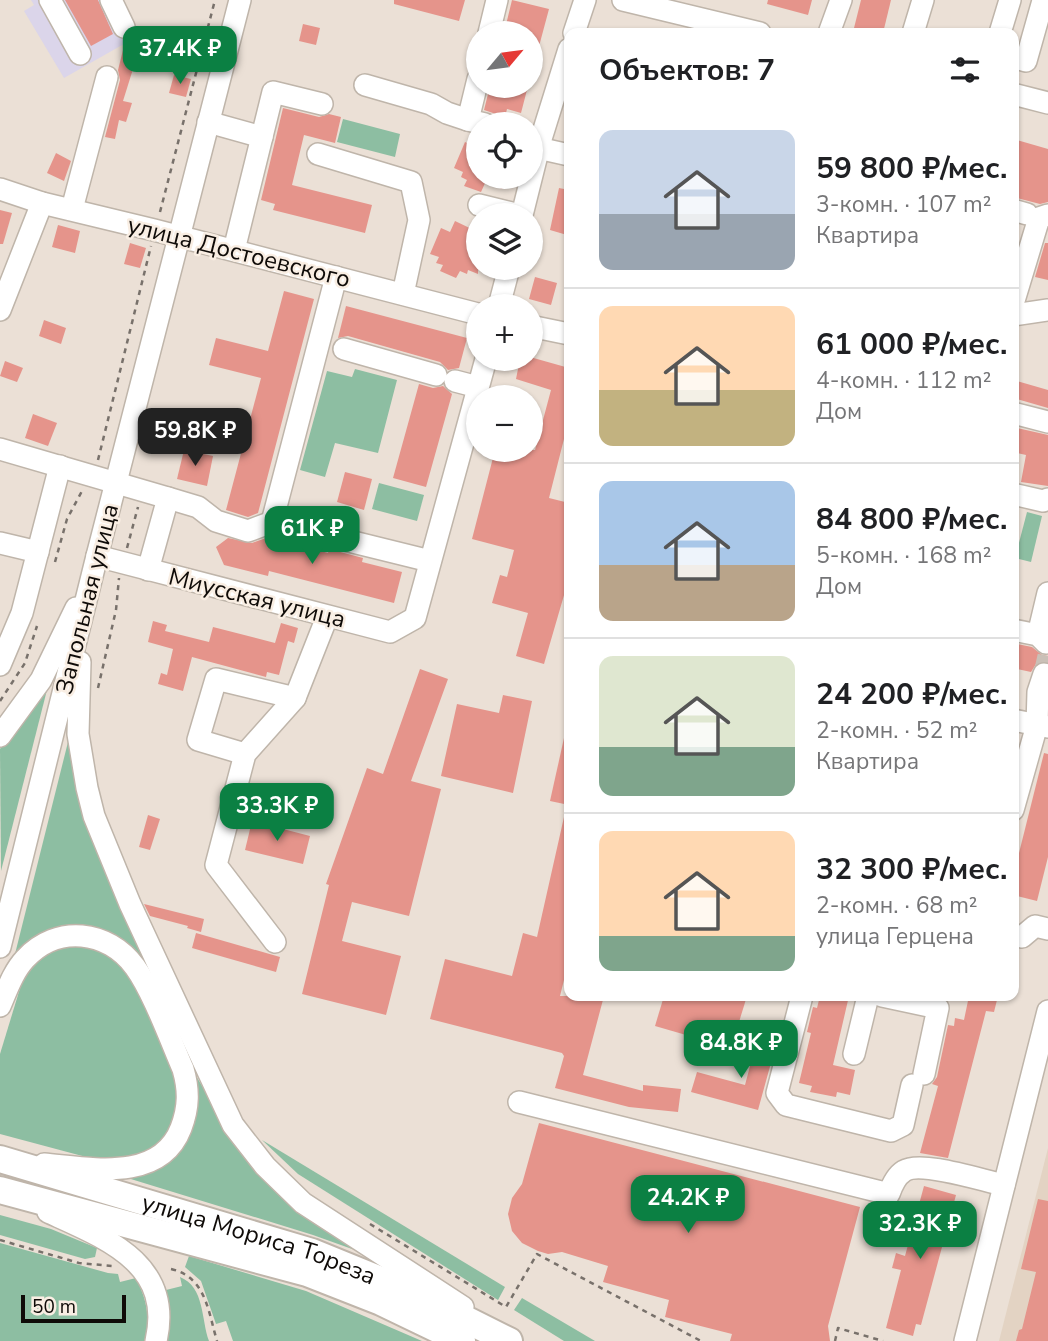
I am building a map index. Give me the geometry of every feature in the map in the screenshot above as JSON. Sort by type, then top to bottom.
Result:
[{"type":"main road","name":"улица Мориса Тореза","points":[[17,1163],[312,1252],[415,1294],[509,1341]]},
{"type":"main road","name":"улица Мориса Тореза","points":[[10,1194],[307,1273],[401,1311],[462,1341]]},
{"type":"street","points":[[50,0],[80,54]]},
{"type":"street","points":[[111,0],[124,27]]},
{"type":"street","points":[[492,21],[497,0]]},
{"type":"street","points":[[576,28],[584,0]]},
{"type":"street","points":[[623,0],[739,28]]},
{"type":"street","points":[[831,28],[841,0]]},
{"type":"street","points":[[915,28],[923,0]]},
{"type":"street","points":[[1002,28],[1010,0]]},
{"type":"street","name":"Запольная улица","points":[[0,947],[91,578],[239,2]]},
{"type":"street","points":[[1019,59],[1026,61],[1038,3]]},
{"type":"street","points":[[72,209],[107,77]]},
{"type":"street","points":[[543,132],[559,112],[564,80]]},
{"type":"street","points":[[365,85],[431,104],[466,119]]},
{"type":"street","points":[[234,250],[273,92],[322,104]]},
{"type":"street","points":[[1019,96],[1048,103]]},
{"type":"street","points":[[208,122],[262,137]]},
{"type":"street","points":[[543,144],[564,153]]},
{"type":"street","points":[[318,154],[411,182],[419,220],[403,294]]},
{"type":"street","name":"улица Достоевского","points":[[0,189],[43,203],[466,311]]},
{"type":"street","points":[[0,310],[43,203]]},
{"type":"street","points":[[1019,284],[1039,218],[1029,213]]},
{"type":"street","points":[[272,522],[336,276]]},
{"type":"street","points":[[1019,314],[1048,310]]},
{"type":"street","points":[[543,329],[564,333]]},
{"type":"street","points":[[344,349],[471,385]]},
{"type":"street","points":[[1019,415],[1048,422]]},
{"type":"street","points":[[0,449],[168,498],[198,508],[216,521],[248,531],[272,522],[430,561],[466,430]]},
{"type":"street","points":[[0,665],[22,613],[61,466]]},
{"type":"street","points":[[1019,495],[1043,501],[1048,499]]},
{"type":"street","points":[[148,570],[168,498]]},
{"type":"street","points":[[0,543],[38,552]]},
{"type":"street","name":"Миусская улица","points":[[97,556],[390,632],[415,618],[430,561]]},
{"type":"street","points":[[0,736],[41,680],[91,578]]},
{"type":"street","points":[[1019,632],[1043,640],[1048,593]]},
{"type":"street","points":[[82,615],[78,734],[94,816],[130,904],[233,1125],[265,1166],[303,1203],[514,1341]]},
{"type":"street","points":[[275,943],[216,865],[246,754],[295,698],[327,617]]},
{"type":"street","points":[[1019,787],[1042,726],[1038,692],[1044,674]]},
{"type":"street","points":[[246,754],[198,740],[216,679],[295,698]]},
{"type":"street","points":[[1019,721],[1042,726]]},
{"type":"street","points":[[1019,936],[1022,937],[1035,926],[1048,929]]},
{"type":"street","points":[[0,1006],[23,962],[39,947],[69,936],[90,936],[107,941],[128,959],[141,976],[187,1082],[188,1106],[179,1133],[172,1145],[150,1161],[131,1167],[105,1169],[17,1163]]},
{"type":"street","points":[[801,1001],[777,1093],[786,1105],[891,1131],[903,1125],[938,1008],[905,1001]]},
{"type":"street","points":[[854,1054],[868,1001]]},
{"type":"street","points":[[965,1341],[1004,1185],[1040,1079],[1048,1011]]},
{"type":"street","points":[[519,1102],[889,1194],[893,1182],[905,1170],[916,1168],[933,1169],[1004,1185]]},
{"type":"street","points":[[10,1194],[103,1237],[134,1259],[147,1276],[156,1298],[159,1319],[156,1341]]},
{"type":"path","points":[[161,208],[215,0]]},
{"type":"path","points":[[97,690],[116,610],[123,564],[142,490]]},
{"type":"path","points":[[366,1222],[506,1307],[537,1254],[701,1341]]},
{"type":"path","points":[[0,1240],[79,1263],[123,1267]]},
{"type":"path","points":[[171,1269],[183,1272],[196,1282],[217,1341]]},
{"type":"path","points":[[835,1341],[838,1328],[883,1341]]},
{"type":"shaded area","points":[[31,0],[119,0],[138,36],[64,78],[24,11],[34,5]]},
{"type":"shaded area","points":[[1048,1148],[1048,1341],[999,1341]]},
{"type":"green space","points":[[343,119],[400,134],[395,157],[337,142]]},
{"type":"green space","points":[[355,369],[397,380],[378,453],[335,443],[325,477],[300,470],[327,371],[352,377]]},
{"type":"green space","points":[[379,483],[424,495],[417,521],[372,509]]},
{"type":"green space","points":[[1027,512],[1042,516],[1031,562],[1019,559],[1019,543]]},
{"type":"green space","points":[[49,682],[1,871],[0,749]]},
{"type":"green space","points":[[70,734],[148,971],[120,939],[103,930],[85,927],[14,958]]},
{"type":"green space","points":[[76,944],[106,951],[134,979],[176,1072],[179,1111],[165,1140],[141,1156],[101,1161],[0,1134],[0,1054],[21,985],[31,966],[47,952]]},
{"type":"green space","points":[[191,1068],[206,1092],[366,1254],[121,1176],[158,1167]]},
{"type":"green space","points":[[262,1140],[505,1287],[498,1300],[298,1174]]},
{"type":"green space","points":[[0,1215],[51,1229],[97,1248],[95,1257],[85,1259],[0,1235]]},
{"type":"green space","points":[[0,1243],[118,1274],[120,1282],[136,1278],[147,1309],[146,1341],[0,1341]]},
{"type":"green space","points":[[189,1256],[306,1291],[422,1341],[233,1341],[226,1321],[216,1324],[201,1281],[185,1267]]},
{"type":"green space","points":[[180,1277],[194,1288],[198,1296],[209,1341],[165,1341],[162,1291],[182,1286]]},
{"type":"green space","points":[[522,1298],[595,1341],[564,1341],[514,1310]]},
{"type":"building","points":[[65,0],[98,0],[113,34],[91,46]]},
{"type":"building","points":[[394,0],[465,0],[459,21],[394,4]]},
{"type":"building","points":[[512,0],[549,9],[543,31],[543,21],[507,21]]},
{"type":"building","points":[[768,0],[812,0],[808,15],[767,4]]},
{"type":"building","points":[[861,0],[891,0],[884,28],[854,28]]},
{"type":"building","points":[[303,24],[320,28],[316,45],[299,41]]},
{"type":"building","points":[[123,50],[138,53],[123,101],[132,103],[126,122],[119,120],[115,139],[105,137],[120,80],[118,70]]},
{"type":"building","points":[[174,75],[191,79],[186,97],[169,93]]},
{"type":"building","points":[[487,98],[525,98],[521,112],[507,109],[506,112],[484,110]]},
{"type":"building","points":[[283,108],[319,117],[329,114],[341,117],[335,143],[304,135],[292,185],[372,205],[365,233],[273,210],[275,204],[261,200]]},
{"type":"building","points":[[1019,141],[1048,149],[1048,202],[1040,204],[1019,199]]},
{"type":"building","points":[[465,142],[466,180],[461,177],[463,172],[454,168]]},
{"type":"building","points":[[56,153],[71,161],[64,181],[47,173]]},
{"type":"building","points":[[559,188],[564,189],[564,234],[550,230]]},
{"type":"building","points":[[0,210],[12,213],[3,244],[0,244]]},
{"type":"building","points":[[455,221],[466,226],[466,274],[460,271],[456,278],[440,271],[443,265],[436,263],[439,257],[430,254],[441,228],[450,232]]},
{"type":"building","points":[[58,225],[80,231],[75,253],[52,247]]},
{"type":"building","points":[[130,243],[146,248],[140,268],[124,264]]},
{"type":"building","points":[[1045,243],[1048,243],[1048,280],[1035,277]]},
{"type":"building","points":[[534,280],[557,283],[551,305],[543,303],[543,294],[530,294]]},
{"type":"building","points":[[284,291],[314,299],[258,513],[248,517],[226,510],[261,378],[209,365],[216,338],[268,351]]},
{"type":"building","points":[[346,306],[466,338],[466,342],[459,368],[448,370],[440,362],[348,336],[338,338]]},
{"type":"building","points":[[44,320],[66,328],[61,344],[39,336]]},
{"type":"building","points":[[5,361],[23,368],[17,382],[0,376]]},
{"type":"building","points":[[543,361],[564,367],[564,439],[549,498],[564,502],[564,595],[544,664],[516,656],[528,613],[492,603],[500,575],[507,577],[514,550],[472,539],[492,462],[543,462],[543,420],[551,390],[543,387],[543,385],[516,379],[518,371],[543,371]]},
{"type":"building","points":[[1019,382],[1048,390],[1048,408],[1019,400]]},
{"type":"building","points":[[419,384],[433,388],[443,386],[452,394],[426,487],[393,478]]},
{"type":"building","points":[[33,414],[57,423],[48,446],[25,438]]},
{"type":"building","points":[[1019,428],[1048,435],[1048,486],[1021,482],[1026,455],[1019,453]]},
{"type":"building","points":[[184,450],[213,456],[207,486],[177,479]]},
{"type":"building","points":[[345,472],[372,479],[364,510],[337,502]]},
{"type":"building","points":[[269,537],[328,553],[329,549],[363,558],[362,562],[402,572],[394,603],[269,571],[268,576],[224,565],[216,547],[228,538],[252,543]]},
{"type":"building","points":[[153,621],[167,625],[165,631],[209,642],[213,627],[275,643],[281,623],[298,628],[294,643],[288,641],[279,675],[267,672],[266,677],[192,657],[183,691],[158,684],[161,673],[167,675],[173,649],[148,642]]},
{"type":"building","points":[[1019,644],[1032,647],[1048,656],[1048,662],[1036,664],[1031,672],[1019,669]]},
{"type":"building","points":[[420,669],[448,679],[411,781],[441,789],[409,916],[352,902],[342,941],[401,956],[386,1015],[302,994],[329,885],[326,884],[367,768],[383,774]]},
{"type":"building","points":[[503,695],[532,701],[513,793],[441,776],[457,704],[499,713]]},
{"type":"building","points":[[564,738],[564,804],[550,801]]},
{"type":"building","points":[[1044,753],[1048,754],[1048,857],[1037,901],[1019,896],[1019,853]]},
{"type":"building","points":[[148,815],[160,819],[150,850],[139,847]]},
{"type":"building","points":[[564,817],[564,980],[560,996],[564,996],[564,1001],[603,1001],[583,1075],[643,1091],[643,1085],[681,1089],[678,1112],[629,1107],[555,1088],[564,1056],[562,1053],[430,1019],[445,959],[512,976],[523,933],[537,937]]},
{"type":"building","points":[[252,821],[310,836],[303,864],[245,850]]},
{"type":"building","points":[[144,904],[204,919],[201,932],[150,916]]},
{"type":"building","points":[[196,933],[280,957],[276,972],[192,948]]},
{"type":"building","points":[[662,1001],[745,1001],[731,1048],[655,1026]]},
{"type":"building","points":[[819,1001],[848,1001],[833,1065],[855,1070],[850,1095],[837,1092],[836,1097],[810,1092],[812,1086],[799,1083],[811,1033],[807,1032],[813,1007],[817,1008]]},
{"type":"building","points":[[968,1001],[997,1001],[994,1012],[986,1011],[948,1158],[920,1153],[938,1086],[932,1084],[937,1077],[948,1025],[954,1026],[955,1018],[964,1020]]},
{"type":"building","points":[[758,1036],[777,1041],[758,1110],[691,1092],[697,1072],[745,1085]]},
{"type":"building","points":[[539,1123],[860,1207],[828,1326],[830,1341],[730,1341],[732,1334],[665,1317],[669,1300],[603,1282],[608,1266],[562,1252],[548,1254],[522,1243],[512,1231],[508,1214],[512,1198],[522,1184]]},
{"type":"building","points":[[924,1186],[956,1195],[921,1325],[916,1324],[913,1336],[886,1328],[901,1270],[892,1268],[896,1253],[905,1256]]},
{"type":"building","points":[[1038,1199],[1048,1201],[1048,1341],[1016,1341],[1019,1330],[1022,1329],[1036,1272],[1021,1269]]},
{"type":"tunnel","points":[[1044,674],[1048,656]]}]
